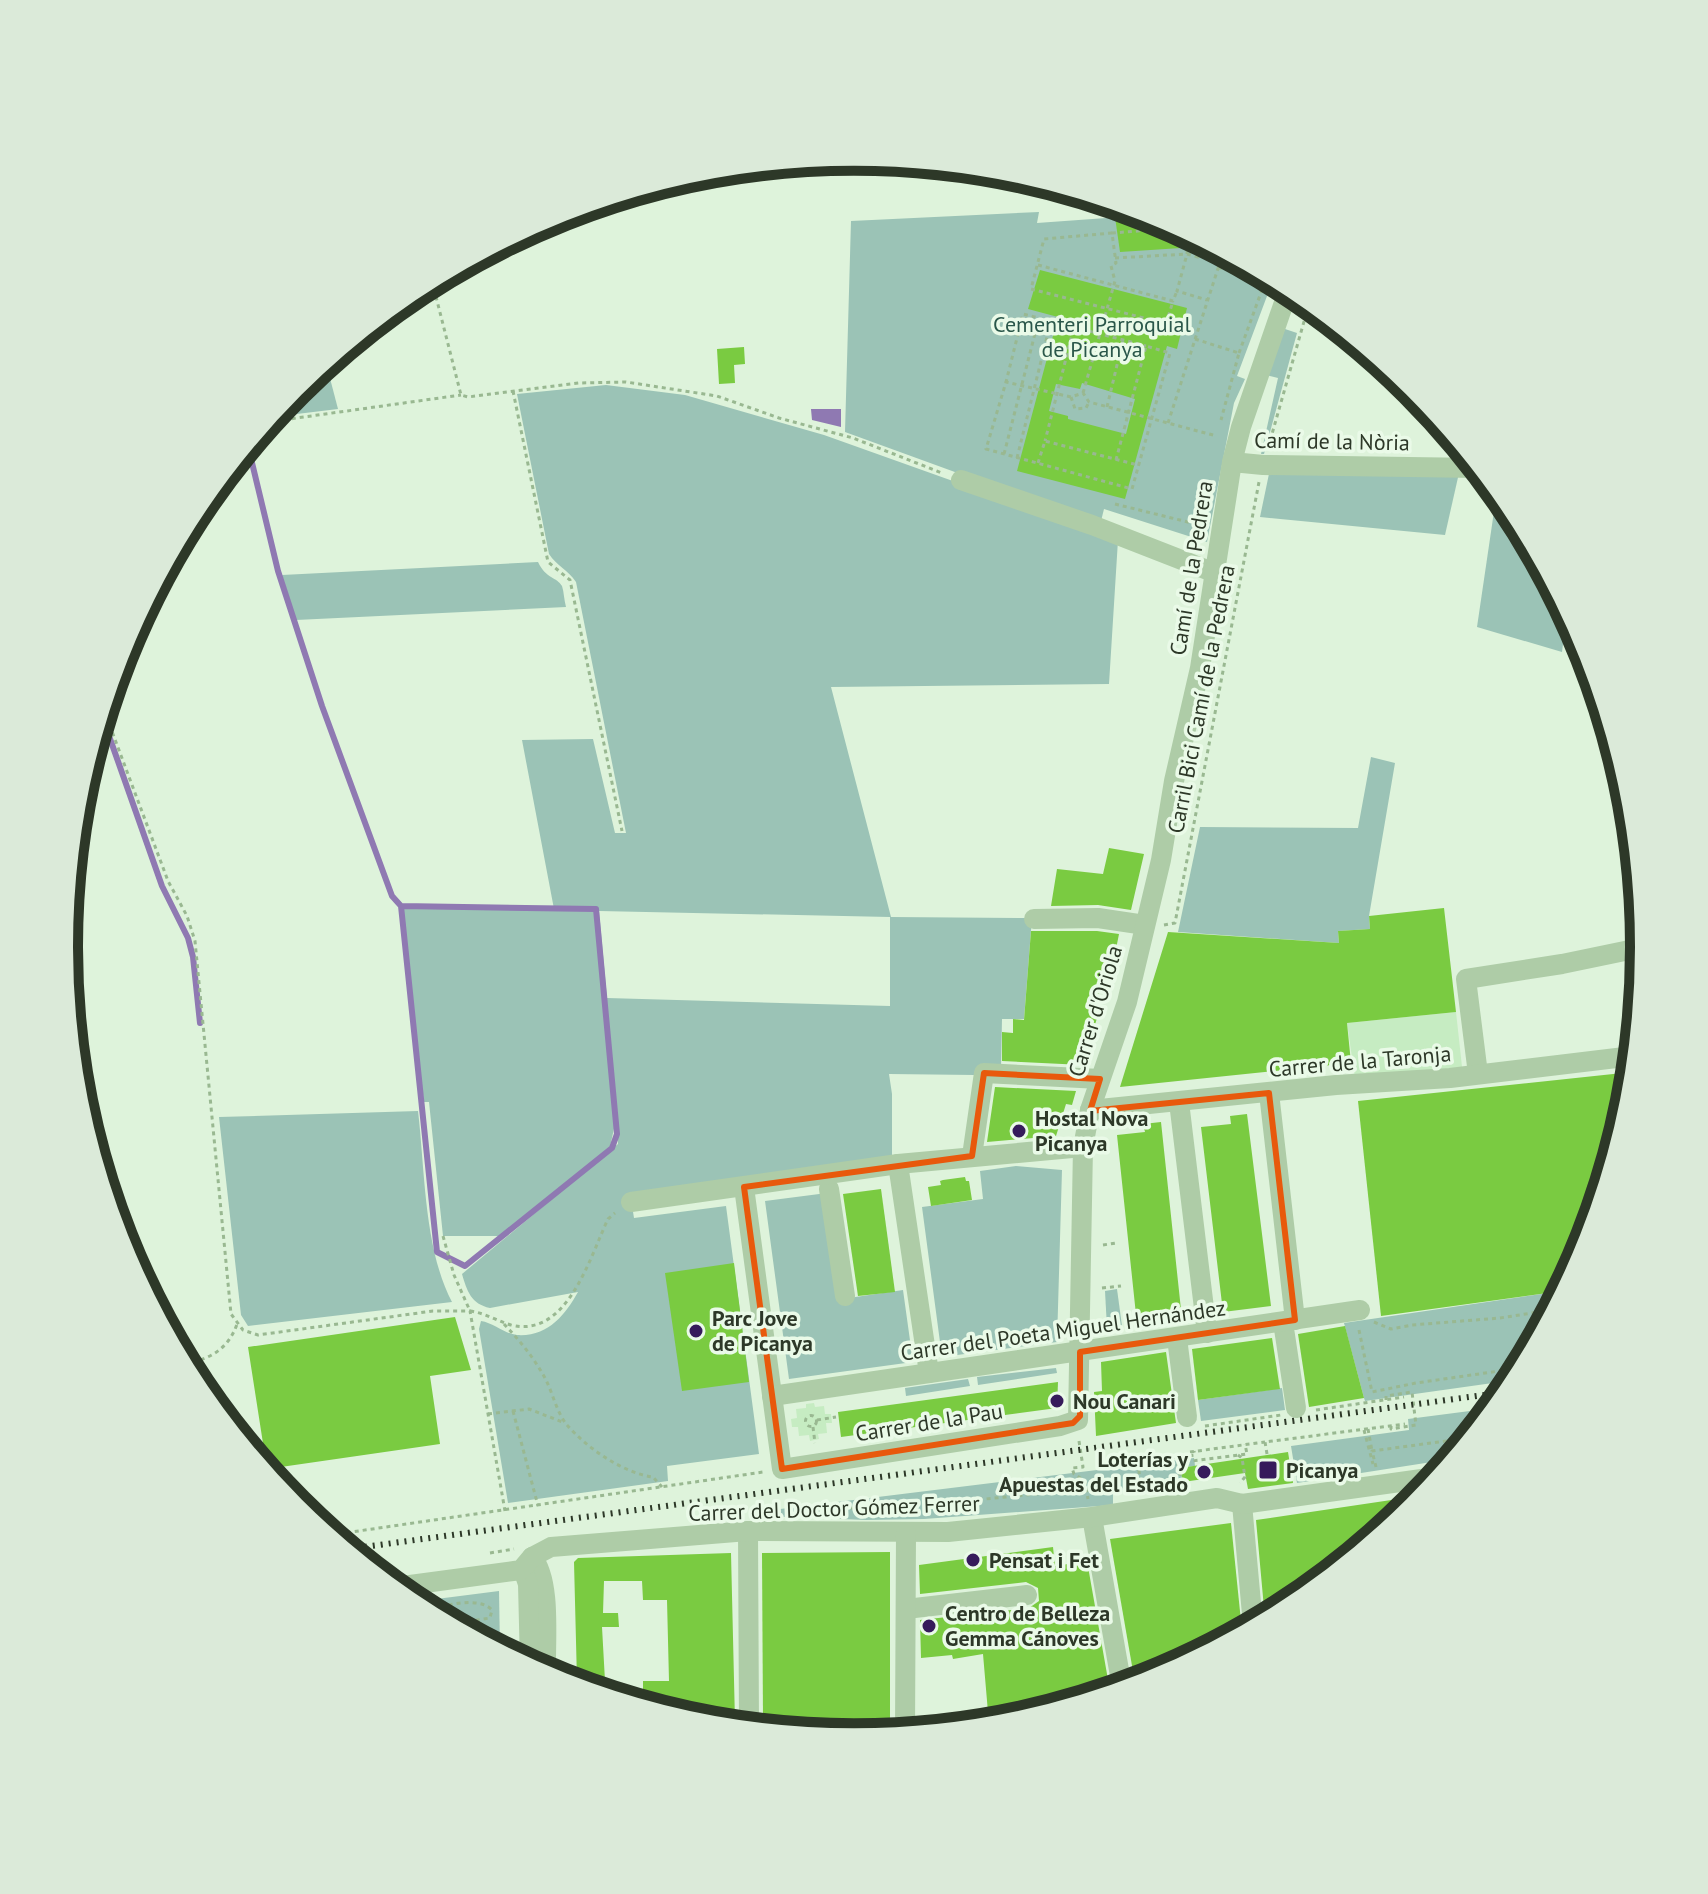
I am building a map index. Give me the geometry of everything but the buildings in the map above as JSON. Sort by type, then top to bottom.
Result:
[{"type":"street","name":"Camí de la Pedrera","points":[[1161,860],[1174,781],[1200,668],[1232,462],[1284,302]]},
{"type":"street","name":"Camí de la Nòria","points":[[1232,462],[1464,468]]},
{"type":"street","points":[[961,480],[1092,525],[1215,573]]},
{"type":"street","name":"Carrer d'Oriola","points":[[1080,1416],[1083,1147],[1090,1110],[1154,925],[1161,860]]},
{"type":"street","points":[[1034,919],[1098,918],[1154,925]]},
{"type":"street","points":[[1478,1074],[1466,979],[1630,950]]},
{"type":"street","name":"Carrer de la Taronja","points":[[1090,1110],[1478,1074],[1622,1057]]},
{"type":"street","points":[[972,1156],[984,1073],[1100,1079]]},
{"type":"street","points":[[1269,1093],[1296,1408]]},
{"type":"street","points":[[1179,1102],[1207,1333]]},
{"type":"street","points":[[631,1202],[898,1164],[1083,1147]]},
{"type":"street","points":[[898,1164],[929,1373]]},
{"type":"street","points":[[744,1187],[782,1469]]},
{"type":"street","points":[[829,1189],[845,1296]]},
{"type":"street","name":"Carrer del Poeta Miguel Hernández","points":[[772,1396],[1289,1321],[1361,1319]]},
{"type":"street","points":[[1177,1338],[1187,1417]]},
{"type":"street","name":"Carrer de la Pau","points":[[782,1469],[1060,1426],[1073,1423],[1080,1416]]},
{"type":"street","name":"Carrer del Doctor Gómez Ferrer","points":[[412,1584],[526,1563],[551,1547],[748,1531],[948,1532],[1092,1517],[1217,1498],[1242,1504],[1414,1484]]},
{"type":"street","points":[[1242,1504],[1252,1613]]},
{"type":"street","points":[[1092,1517],[1120,1676]]},
{"type":"street","points":[[748,1531],[749,1715]]},
{"type":"street","points":[[905,1721],[906,1533]]},
{"type":"street","points":[[530,1652],[526,1563],[539,1564],[544,1580],[546,1659]]},
{"type":"street","points":[[906,1609],[1027,1595]]},
{"type":"path","points":[[1151,230],[1044,239],[1031,289],[1179,327]]},
{"type":"path","points":[[1112,233],[1116,263],[1111,266],[1115,281],[1083,393],[1089,402],[1217,436]]},
{"type":"path","points":[[1166,324],[1187,247]]},
{"type":"path","points":[[1115,258],[1187,254],[1198,257],[1199,252]]},
{"type":"path","points":[[1168,423],[1220,263]]},
{"type":"path","points":[[1038,265],[1173,301]]},
{"type":"path","points":[[1218,268],[1231,269]]},
{"type":"path","points":[[1220,423],[1239,353],[1263,288]]},
{"type":"path","points":[[1177,291],[1207,300]]},
{"type":"path","points":[[435,294],[461,395]]},
{"type":"path","points":[[1023,314],[1100,333],[1170,353],[1132,489],[986,449],[1023,314]]},
{"type":"path","points":[[1266,455],[1305,316]]},
{"type":"path","points":[[1004,454],[1039,318]]},
{"type":"path","points":[[1017,458],[1051,321]]},
{"type":"path","points":[[1038,464],[1074,327]]},
{"type":"path","points":[[1034,337],[1046,340]]},
{"type":"path","points":[[1195,339],[1239,353]]},
{"type":"path","points":[[1107,407],[1123,340]]},
{"type":"path","points":[[1116,460],[1146,346]]},
{"type":"path","points":[[285,420],[461,395],[468,397],[579,383],[626,382],[717,396],[779,418],[853,438],[961,480]]},
{"type":"path","points":[[1006,382],[1071,397],[1083,393]]},
{"type":"path","points":[[513,391],[548,562],[570,580],[622,831]]},
{"type":"path","points":[[1071,397],[1075,409],[1086,408],[1089,402]]},
{"type":"path","points":[[1045,441],[1138,465]]},
{"type":"path","name":"Carril Bici Camí de la Pedrera","points":[[1154,925],[1175,923],[1259,481]]},
{"type":"path","points":[[1115,504],[1200,525],[1208,483]]},
{"type":"path","points":[[110,726],[168,881],[187,916],[195,941],[231,1314],[243,1330],[258,1335],[433,1311],[470,1311],[513,1326],[536,1325],[556,1316],[577,1286],[608,1219],[631,1202]]},
{"type":"path","points":[[443,1236],[454,1275],[470,1311],[505,1511]]},
{"type":"path","points":[[1103,1245],[1116,1243]]},
{"type":"path","points":[[1102,1288],[1121,1286]]},
{"type":"path","points":[[1504,1370],[1372,1392],[1361,1319],[1391,1329],[1538,1312]]},
{"type":"path","points":[[502,1321],[526,1348],[545,1378],[565,1423],[587,1444],[637,1475],[653,1477],[662,1487]]},
{"type":"path","points":[[199,1361],[220,1351],[233,1337],[237,1324]]},
{"type":"path","points":[[1386,1400],[1386,1396],[1412,1392],[1416,1425],[1391,1429],[1391,1426]]},
{"type":"path","points":[[488,1414],[529,1409],[565,1423]]},
{"type":"path","points":[[513,1411],[538,1506]]},
{"type":"path","points":[[813,1426],[807,1425],[806,1418],[811,1415],[817,1420]]},
{"type":"path","points":[[815,1443],[813,1426],[817,1420],[836,1417]]},
{"type":"path","points":[[1141,1490],[1138,1462],[1195,1455],[1192,1451],[1405,1424]]},
{"type":"path","points":[[1366,1429],[1372,1451],[1376,1470],[1371,1462],[1366,1429]]},
{"type":"path","points":[[1079,1441],[1083,1467],[1072,1468],[1076,1476],[1083,1478],[1086,1489]]},
{"type":"path","points":[[1372,1451],[1452,1441]]},
{"type":"path","points":[[1265,1442],[1267,1454]]},
{"type":"path","points":[[1138,1468],[1247,1454],[1245,1444]]},
{"type":"path","points":[[1238,1455],[1242,1458],[1245,1477],[1240,1483]]},
{"type":"path","points":[[1178,1463],[1182,1484]]},
{"type":"path","points":[[346,1533],[782,1469]]},
{"type":"path","points":[[446,1606],[476,1602],[486,1604],[492,1610],[490,1618],[470,1621]]},
{"type":"highlighted area","points":[[984,1073],[1100,1079],[1090,1111],[1269,1093],[1295,1320],[1080,1352],[1080,1416],[1073,1423],[782,1469],[744,1187],[972,1156]]},
{"type":"green space","name":"Cementeri Parroquial de Picanya","points":[[1039,212],[1037,223],[1117,217],[1197,251],[1269,292],[1237,376],[1245,379],[1234,403],[1207,542],[1104,509],[1100,525],[845,432],[851,221]]},
{"type":"green space","points":[[1285,329],[1297,333],[1264,454],[1261,454],[1278,378],[1266,375]]},
{"type":"green space","points":[[329,376],[338,409],[289,415]]},
{"type":"green space","points":[[606,385],[685,395],[824,435],[1118,540],[1109,684],[831,687],[891,917],[1032,918],[1024,1019],[1002,1019],[1001,1068],[975,1075],[889,1074],[892,1156],[630,1193],[634,1218],[726,1206],[759,1454],[667,1466],[668,1481],[508,1503],[479,1329],[481,1321],[513,1334],[528,1335],[554,1323],[578,1292],[490,1308],[474,1300],[462,1274],[618,1144],[618,1110],[610,1147],[503,1236],[443,1236],[429,1102],[424,1102],[399,905],[554,909],[522,740],[593,739],[615,833],[626,833],[576,582],[549,554],[517,394]],"holes":[[[599,911],[890,917],[890,1006],[607,998]]]},
{"type":"green space","points":[[1270,469],[1459,473],[1445,535],[1260,517]]},
{"type":"green space","points":[[1494,509],[1550,604],[1564,635],[1562,652],[1477,627]]},
{"type":"green space","points":[[538,562],[544,572],[562,586],[566,607],[296,620],[282,575]]},
{"type":"green space","points":[[1371,757],[1395,763],[1369,916],[1370,929],[1338,931],[1339,943],[1178,932],[1200,827],[1358,828]]},
{"type":"green space","points":[[418,1111],[431,1234],[443,1281],[452,1302],[248,1326],[241,1315],[219,1117]]},
{"type":"green space","points":[[1016,1166],[1062,1170],[1057,1342],[942,1357],[922,1207],[983,1199],[980,1171]]},
{"type":"green space","points":[[827,1193],[842,1299],[903,1290],[913,1362],[789,1379],[765,1201]]},
{"type":"green space","points":[[1117,1289],[1122,1326],[1107,1328],[1105,1291]]},
{"type":"green space","points":[[1548,1293],[1496,1383],[1365,1401],[1344,1323]]},
{"type":"green space","points":[[1056,1368],[1057,1373],[978,1385],[977,1377]]},
{"type":"green space","points":[[968,1379],[970,1386],[906,1396],[905,1388]]},
{"type":"green space","points":[[1282,1388],[1285,1410],[1201,1421],[1198,1400]]},
{"type":"green space","points":[[1476,1410],[1435,1462],[1297,1483],[1291,1446],[1409,1430],[1408,1419]]},
{"type":"green space","points":[[1194,1458],[1195,1466],[1180,1468],[1183,1482],[1113,1494],[1113,1505],[924,1519],[762,1516],[756,1512]]},
{"type":"green space","points":[[499,1591],[500,1637],[466,1619],[435,1599]]},
{"type":"shaded area","points":[[811,409],[841,409],[841,427],[812,420]]},
{"type":"shaded area","points":[[1456,1012],[1463,1076],[1356,1085],[1347,1023]]},
{"type":"shaded area","points":[[814,1403],[815,1407],[824,1406],[825,1414],[831,1414],[832,1423],[826,1423],[827,1433],[818,1434],[819,1439],[810,1441],[809,1435],[799,1436],[798,1427],[792,1427],[791,1419],[797,1418],[796,1409]]},
{"type":"waterway","points":[[251,459],[278,571],[322,706],[392,896],[401,906]]},
{"type":"waterway","points":[[108,733],[162,886],[188,938],[200,1023]]},
{"type":"waterway","points":[[401,906],[596,909],[617,1134],[612,1148],[465,1266],[437,1252],[401,906]]},
{"type":"railway","points":[[363,1547],[1487,1395]]},
{"type":"place","name":"Hostal Nova Picanya","points":[[1019,1131]]},
{"type":"place","name":"Parc Jove de Picanya","points":[[696,1331]]},
{"type":"place","name":"Nou Canari","points":[[1057,1401]]},
{"type":"place","name":"Picanya","points":[[1268,1470]]},
{"type":"place","name":"Loterías y Apuestas del Estado","points":[[1204,1472]]},
{"type":"place","name":"Pensat i Fet","points":[[973,1560]]},
{"type":"place","name":"Centro de Belleza Gemma Cánoves","points":[[929,1626]]}]
